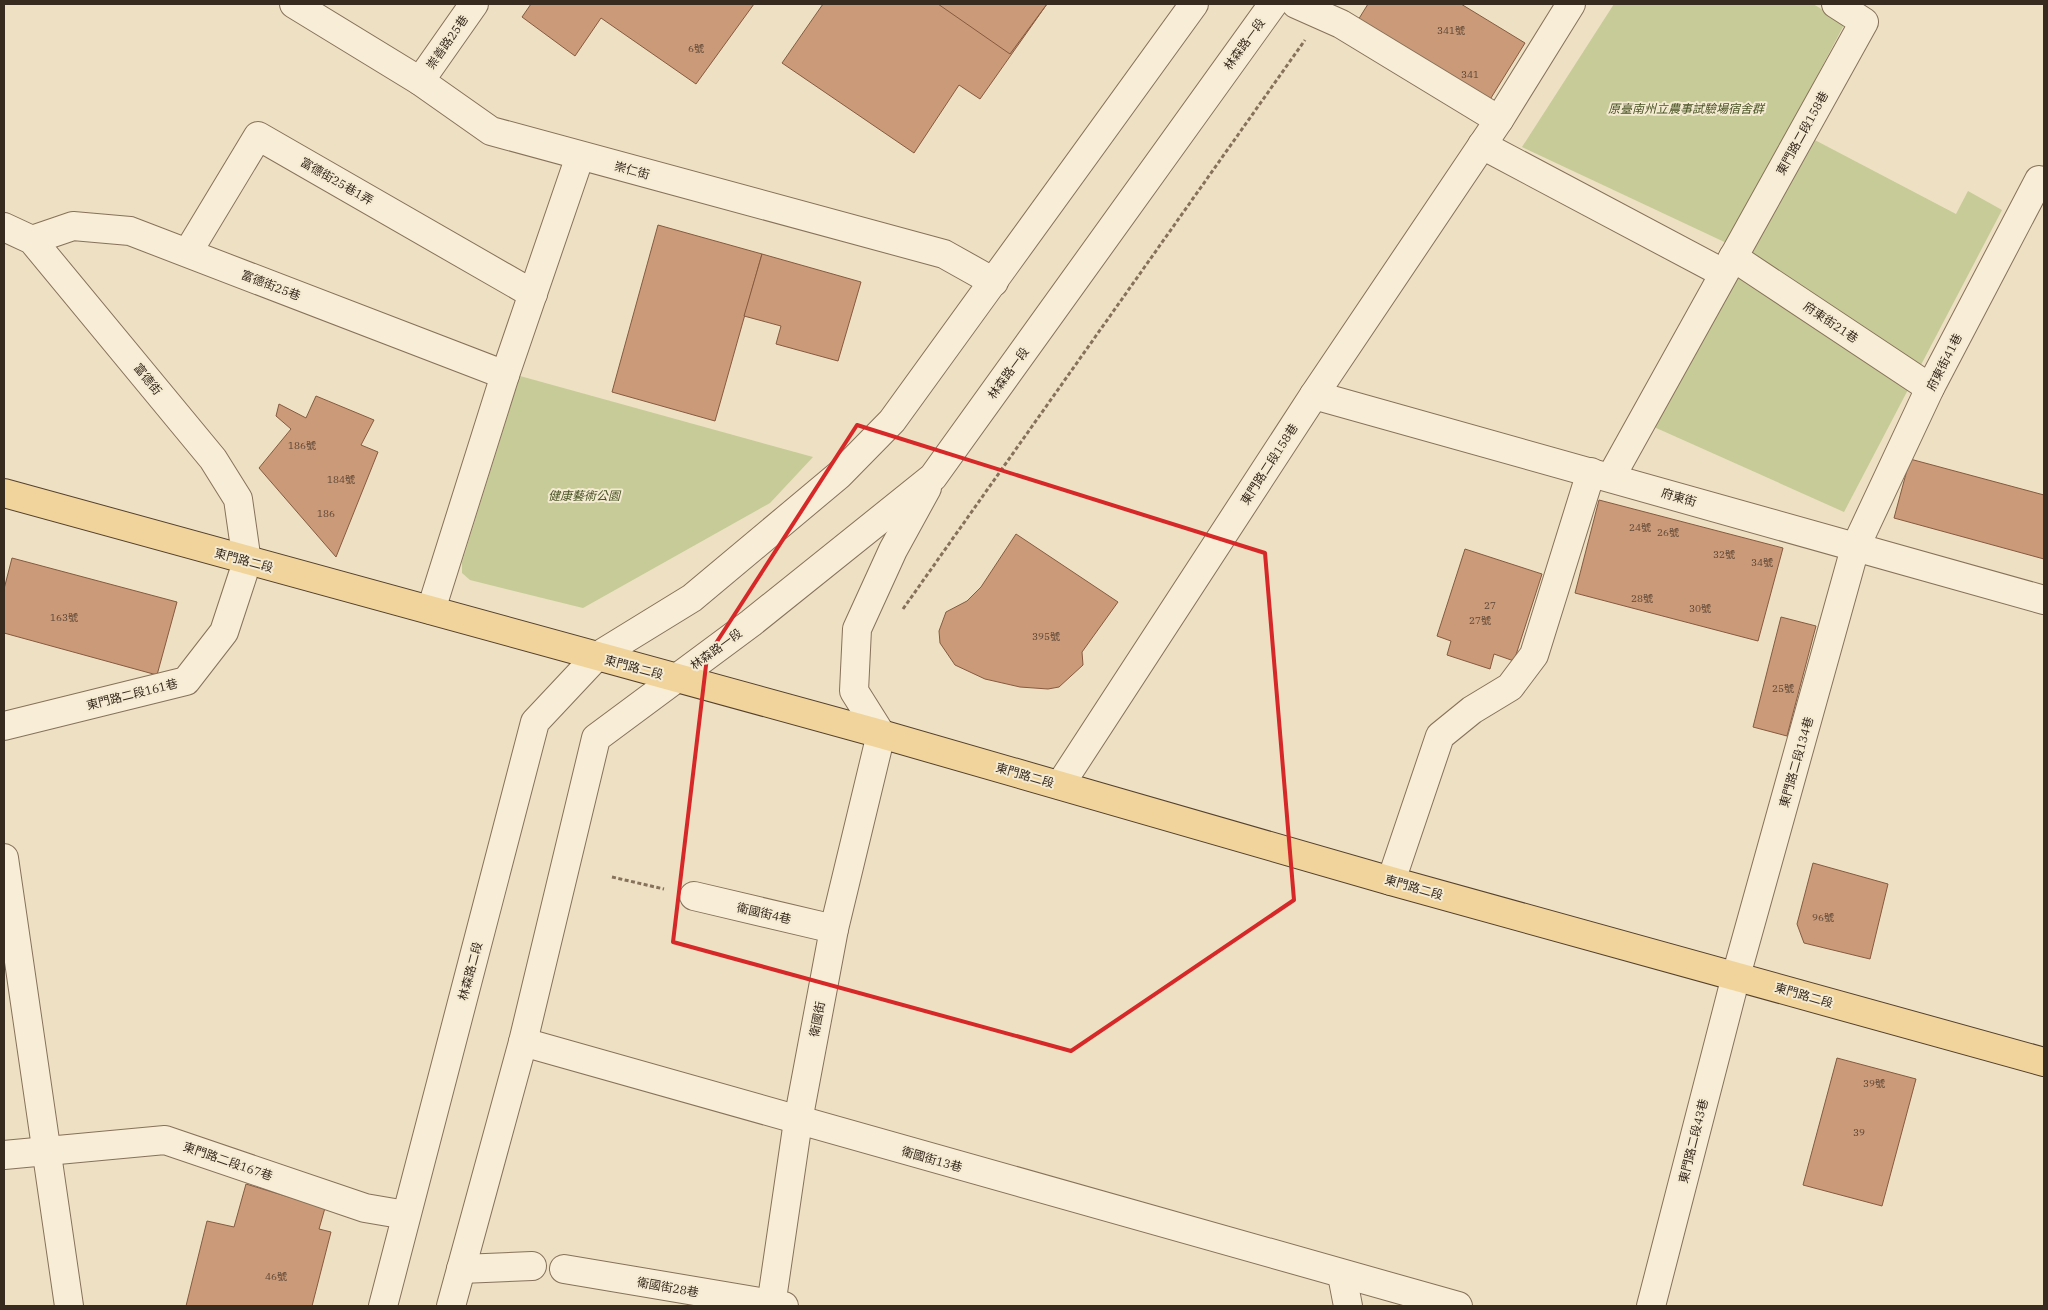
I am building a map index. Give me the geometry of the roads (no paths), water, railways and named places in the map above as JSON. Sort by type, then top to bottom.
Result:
[{"type":"main road","name":"東門路二段","points":[[4,493],[247,562],[431,610],[881,734],[1392,881],[2044,1062]]},
{"type":"street","name":"崇仁街","points":[[294,4],[420,81],[491,131],[944,254],[994,282]]},
{"type":"street","name":"崇善路25巷","points":[[420,81],[474,4]]},
{"type":"street","points":[[596,656],[692,598],[839,475],[892,420],[1194,4]]},
{"type":"street","name":"林森路一段","points":[[676,678],[751,624],[933,477],[1273,4]]},
{"type":"street","points":[[1296,4],[1341,24],[1499,120]]},
{"type":"street","name":"東門路二段158巷","points":[[1060,785],[1314,395],[1499,120],[1571,4]]},
{"type":"street","name":"東門路二段158巷","points":[[1392,881],[1440,736],[1472,710],[1510,687],[1534,655],[1601,474],[1728,265],[1864,22],[1836,4]]},
{"type":"street","name":"富德街25巷1弄","points":[[188,252],[258,136],[533,294]]},
{"type":"street","points":[[1482,145],[1728,265]]},
{"type":"street","points":[[431,610],[505,375],[580,156]]},
{"type":"street","name":"府東街41巷","points":[[1855,548],[1930,388],[2039,180]]},
{"type":"street","name":"富德街25巷","points":[[32,240],[73,226],[130,231],[505,375]]},
{"type":"street","name":"富德街","points":[[4,227],[32,240],[214,459],[238,499],[247,562]]},
{"type":"street","name":"府東街21巷","points":[[1728,265],[1930,388]]},
{"type":"street","name":"府東街","points":[[1314,395],[1601,474],[1855,548],[2044,600]]},
{"type":"street","points":[[881,734],[854,691],[857,629],[893,550],[933,477]]},
{"type":"street","name":"東門路二段134巷","points":[[1736,976],[1855,548]]},
{"type":"street","name":"東門路二段161巷","points":[[4,726],[186,681],[224,632],[247,562]]},
{"type":"street","name":"林森路二段","points":[[383,1306],[535,722],[596,656]]},
{"type":"street","points":[[451,1306],[523,1042],[596,738],[676,678]]},
{"type":"street","name":"衛國街","points":[[776,1306],[798,1121],[834,929],[881,734]]},
{"type":"street","points":[[4,858],[11,961],[46,1150],[68,1306]]},
{"type":"street","name":"衛國街4巷","points":[[694,896],[834,929]]},
{"type":"street","name":"東門路二段43巷","points":[[1651,1306],[1736,976]]},
{"type":"street","name":"衛國街13巷","points":[[523,1042],[1342,1275],[1458,1306]]},
{"type":"street","name":"東門路二段167巷","points":[[4,1155],[165,1140],[365,1208],[406,1215]]},
{"type":"street","points":[[461,1269],[532,1266]]},
{"type":"street","name":"衛國街28巷","points":[[564,1269],[776,1306]]},
{"type":"street","points":[[1342,1275],[1348,1306]]},
{"type":"park label","name":"原臺南州立農事試驗場宿舍群","points":[[1686,108]]},
{"type":"park label","name":"健康藝術公園","points":[[584,495]]}]
